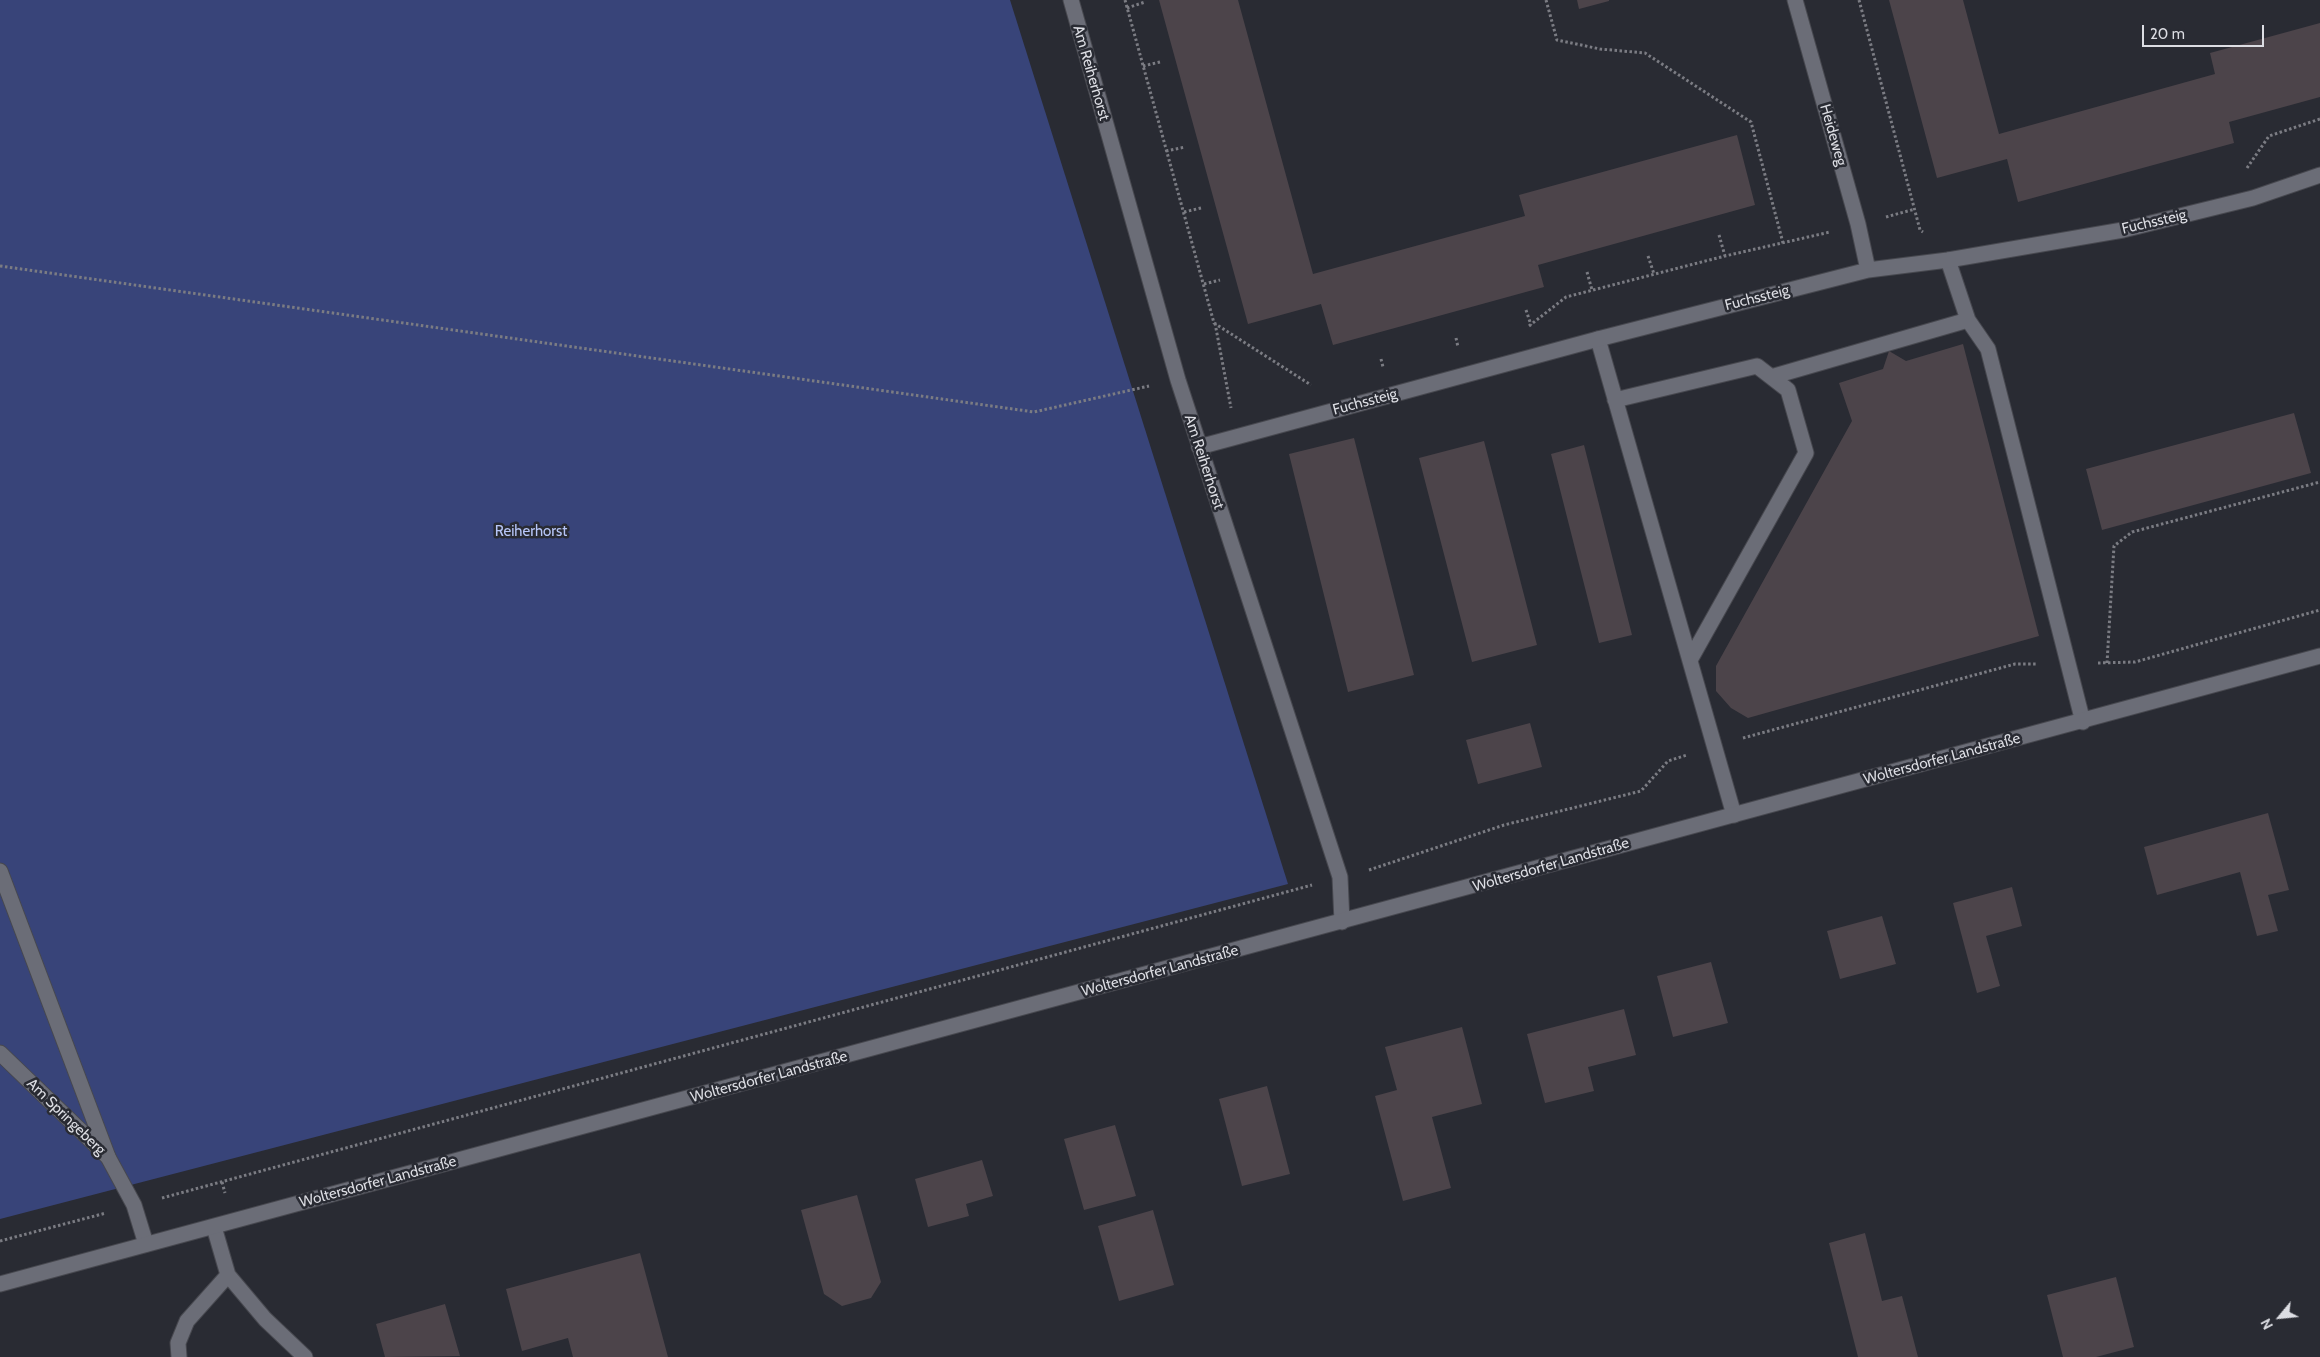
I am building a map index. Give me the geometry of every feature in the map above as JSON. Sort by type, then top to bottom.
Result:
[{"type":"street","name":"Am Reiherhorst","points":[[1070,0],[1178,380],[1340,878],[1342,922]]},
{"type":"street","name":"Heideweg","points":[[1796,0],[1858,224],[1868,270]]},
{"type":"street","name":"Fuchssteig","points":[[1199,447],[1598,339],[1868,270],[1948,260],[2123,230],[2253,198],[2320,175]]},
{"type":"street","points":[[1948,260],[1968,320],[1988,349],[2083,722]]},
{"type":"street","points":[[1771,377],[1968,320]]},
{"type":"street","points":[[1598,339],[1734,815]]},
{"type":"street","points":[[1615,400],[1757,366],[1788,390],[1806,453],[1690,660]]},
{"type":"street","name":"Woltersdorfer Landstraße","points":[[0,1284],[2083,722],[2320,656]]},
{"type":"street","points":[[0,871],[108,1157]]},
{"type":"street","name":"Am Springeberg","points":[[0,1053],[108,1157],[134,1205],[146,1244]]},
{"type":"street","points":[[214,1227],[228,1275],[265,1319],[304,1357]]},
{"type":"street","points":[[179,1357],[178,1343],[187,1322],[228,1275]]},
{"type":"path","points":[[1124,0],[1214,323],[1231,411],[1226,440]]},
{"type":"path","points":[[1546,0],[1557,40],[1600,49],[1645,53],[1751,122],[1784,243]]},
{"type":"path","points":[[1859,0],[1920,230],[1926,234]]},
{"type":"path","points":[[1127,8],[1145,2]]},
{"type":"path","points":[[1143,66],[1160,62]]},
{"type":"path","points":[[2244,171],[2270,136],[2320,119]]},
{"type":"path","points":[[1166,151],[1185,147]]},
{"type":"path","points":[[1184,212],[1202,208]]},
{"type":"path","points":[[1525,329],[1566,297],[1915,209]]},
{"type":"path","points":[[1720,235],[1725,256]]},
{"type":"path","points":[[1648,256],[1654,274]]},
{"type":"path","points":[[0,266],[1034,412],[1178,380]]},
{"type":"path","points":[[1587,272],[1592,290]]},
{"type":"path","points":[[1204,284],[1220,280]]},
{"type":"path","points":[[1526,310],[1531,325]]},
{"type":"path","points":[[1214,323],[1314,387]]},
{"type":"path","points":[[2106,663],[2114,546],[2132,532],[2320,482]]},
{"type":"path","points":[[0,1241],[1340,878],[1504,826],[1641,791],[1668,761],[1714,746],[2015,664],[2135,662],[2320,610]]},
{"type":"green space","name":"Reiherhorst","points":[[0,0],[1010,0],[1288,884],[0,1219]]},
{"type":"building","points":[[1159,0],[1238,0],[1313,274],[1525,216],[1519,195],[1737,135],[1755,205],[1538,265],[1544,287],[1333,345],[1321,304],[1248,324]]},
{"type":"building","points":[[1577,0],[1609,0],[1609,1],[1579,9]]},
{"type":"building","points":[[1889,0],[1963,0],[1999,134],[2215,74],[2210,53],[2320,23],[2320,97],[2229,122],[2234,143],[2018,202],[2007,159],[1937,178]]},
{"type":"building","points":[[1963,344],[2039,636],[1748,718],[1731,708],[1716,691],[1716,666],[1852,421],[1839,383],[1883,369],[1889,351],[1906,361]]},
{"type":"building","points":[[2294,413],[2311,473],[2102,530],[2086,469]]},
{"type":"building","points":[[1354,438],[1414,675],[1348,692],[1289,454]]},
{"type":"building","points":[[1484,441],[1537,645],[1472,662],[1419,458]]},
{"type":"building","points":[[1584,445],[1632,635],[1599,643],[1551,454]]},
{"type":"building","points":[[1530,723],[1542,767],[1478,784],[1466,740]]},
{"type":"building","points":[[2268,813],[2289,890],[2268,895],[2278,931],[2257,936],[2240,872],[2157,895],[2144,847]]},
{"type":"building","points":[[2012,887],[2022,926],[1986,936],[2000,986],[1977,993],[1953,903]]},
{"type":"building","points":[[1882,916],[1896,964],[1840,979],[1827,931]]},
{"type":"building","points":[[1711,962],[1728,1023],[1673,1037],[1657,976]]},
{"type":"building","points":[[1624,1009],[1636,1055],[1588,1067],[1594,1091],[1545,1103],[1527,1034]]},
{"type":"building","points":[[1462,1027],[1482,1104],[1432,1117],[1451,1188],[1403,1201],[1375,1096],[1397,1090],[1385,1047]]},
{"type":"building","points":[[1267,1086],[1290,1174],[1242,1186],[1219,1099]]},
{"type":"building","points":[[1115,1125],[1136,1196],[1084,1210],[1064,1139]]},
{"type":"building","points":[[982,1160],[993,1196],[966,1204],[969,1216],[928,1227],[915,1179]]},
{"type":"building","points":[[857,1195],[881,1282],[871,1298],[842,1306],[824,1294],[801,1210]]},
{"type":"building","points":[[1153,1210],[1174,1285],[1119,1301],[1098,1226]]},
{"type":"building","points":[[1865,1233],[1882,1301],[1902,1296],[1918,1357],[1858,1357],[1829,1243]]},
{"type":"building","points":[[640,1253],[668,1357],[573,1357],[568,1338],[522,1351],[506,1289]]},
{"type":"building","points":[[2116,1277],[2134,1347],[2096,1357],[2063,1357],[2047,1295]]},
{"type":"building","points":[[445,1304],[460,1356],[385,1357],[376,1324]]}]
